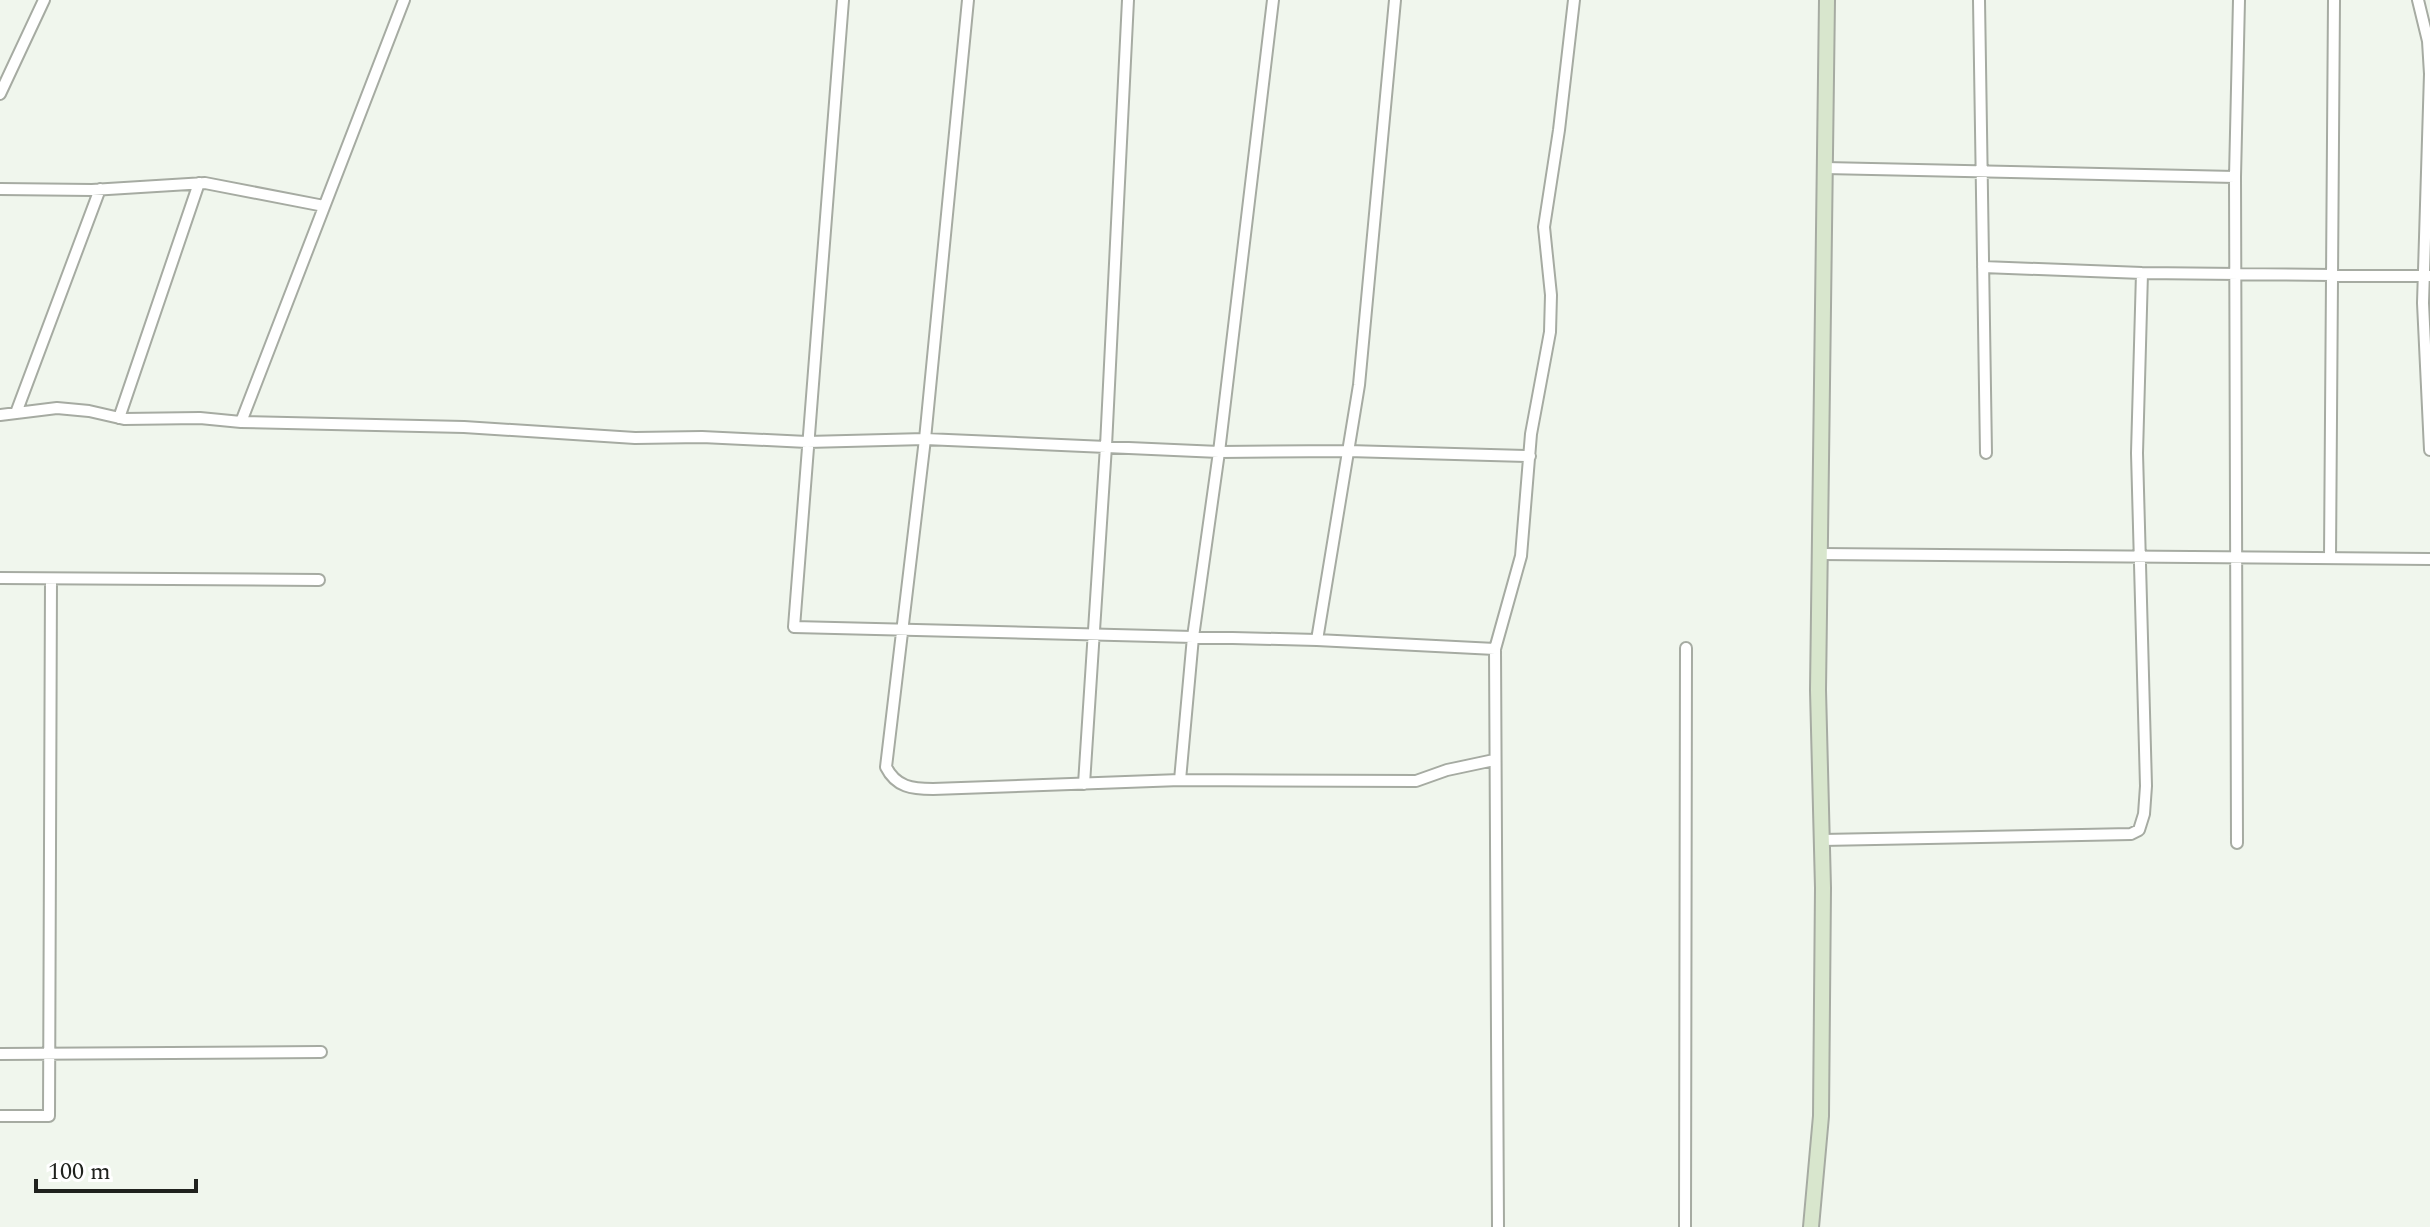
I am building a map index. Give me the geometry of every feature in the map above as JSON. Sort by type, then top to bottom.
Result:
[{"type":"street","points":[[0,94],[44,0]]},
{"type":"street","points":[[241,422],[404,0]]},
{"type":"street","points":[[843,0],[794,627],[1317,640],[1495,649]]},
{"type":"street","points":[[968,0],[925,439],[886,767],[892,779],[912,789],[1180,780],[1416,781],[1447,770],[1494,760]]},
{"type":"street","points":[[1084,784],[1106,446],[1128,0]]},
{"type":"street","points":[[1180,780],[1193,637],[1219,452],[1273,0]]},
{"type":"street","points":[[1317,640],[1359,385],[1395,0]]},
{"type":"street","points":[[1498,1227],[1495,649],[1521,556],[1531,434],[1550,332],[1551,295],[1544,227],[1574,0]]},
{"type":"street","points":[[1811,1227],[1821,1116],[1822,840],[1818,690],[1827,0]]},
{"type":"street","points":[[1979,0],[1986,453]]},
{"type":"street","points":[[2237,843],[2235,177],[2239,0]]},
{"type":"street","points":[[2330,558],[2334,0]]},
{"type":"street","points":[[2418,0],[2428,41],[2430,74],[2427,276],[2430,450]]},
{"type":"street","points":[[1825,168],[2235,177]]},
{"type":"street","points":[[0,189],[100,189],[199,183],[243,188],[270,197],[303,200],[324,206]]},
{"type":"street","points":[[119,418],[199,183]]},
{"type":"street","points":[[16,413],[100,189]]},
{"type":"street","points":[[1983,267],[2142,273],[2427,276]]},
{"type":"street","points":[[1822,840],[2131,834],[2139,830],[2144,814],[2146,786],[2137,453],[2142,273]]},
{"type":"street","points":[[0,415],[57,408],[119,418],[464,427],[635,438],[702,437],[807,442],[925,439],[1219,452],[1348,451],[1530,456]]},
{"type":"street","points":[[1820,554],[2430,559]]},
{"type":"street","points":[[0,578],[319,580]]},
{"type":"street","points":[[0,1116],[49,1116],[51,579]]},
{"type":"street","points":[[1685,1227],[1686,648]]},
{"type":"street","points":[[0,1054],[321,1052]]}]
